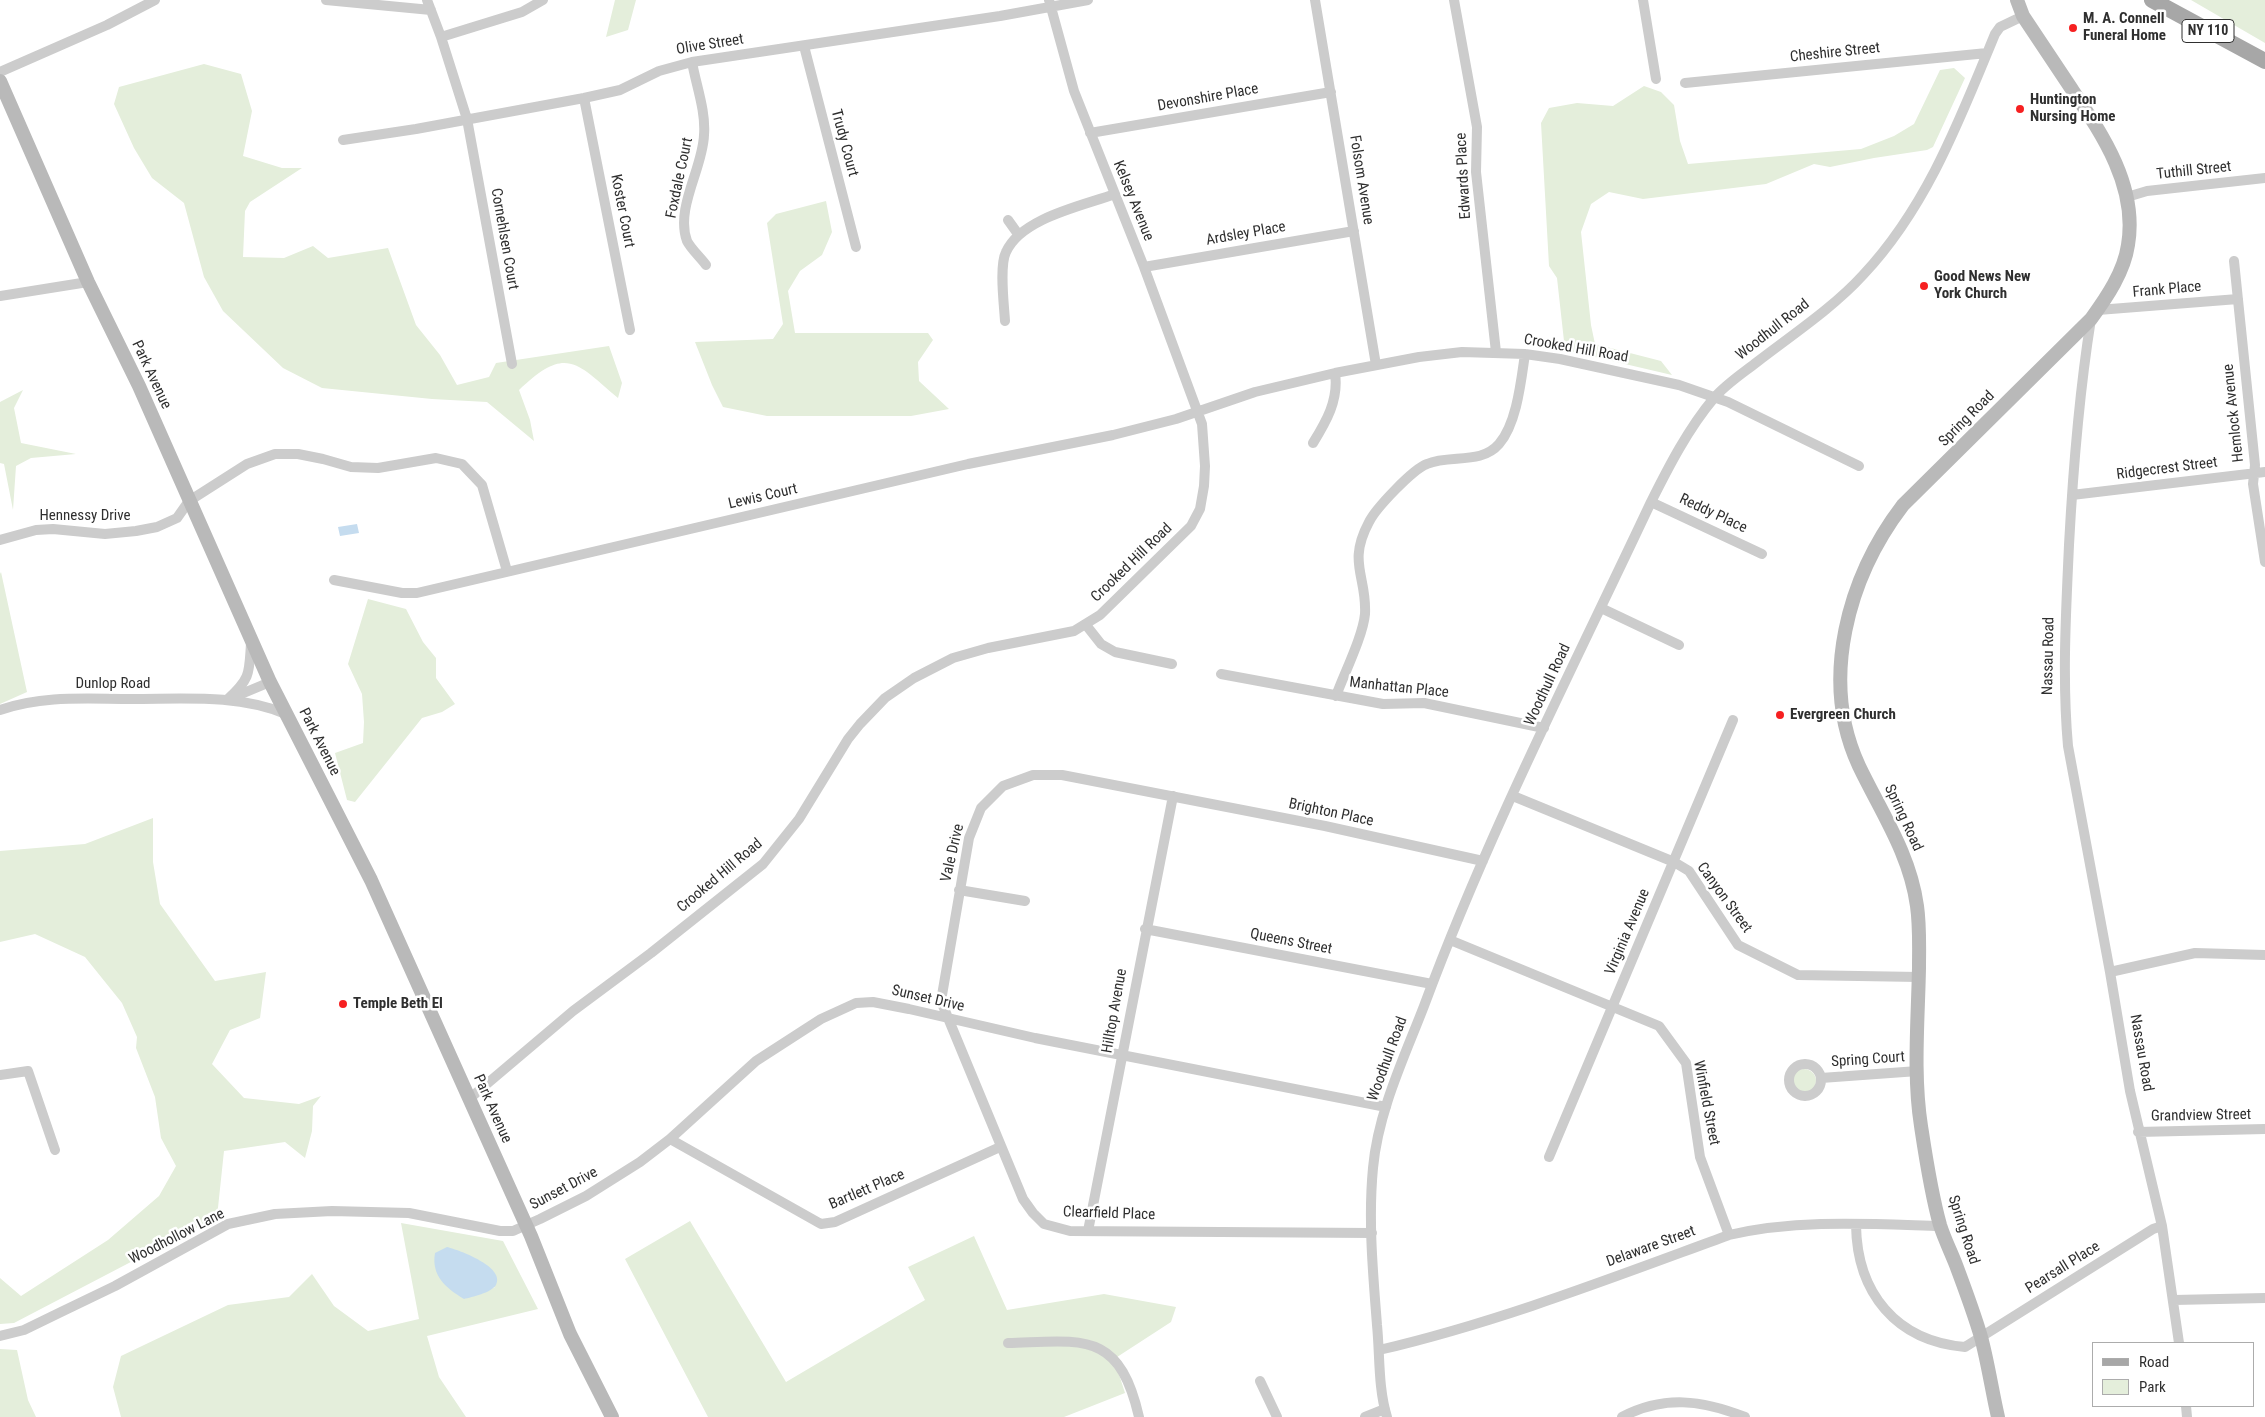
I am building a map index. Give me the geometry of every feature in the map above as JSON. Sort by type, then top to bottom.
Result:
[{"type":"main road","name":"Nassau Road","points":[[2017,0],[2023,16],[2105,141],[2121,176],[2127,197],[2128,245],[2121,270],[2094,314]]},
{"type":"main road","name":"NY 110","points":[[2152,0],[2265,61]]},
{"type":"main road","name":"Park Avenue","points":[[0,81],[88,282],[139,386],[270,682],[371,880],[526,1226],[570,1334],[612,1417]]},
{"type":"main road","name":"Spring Road","points":[[1998,1417],[1981,1338],[1967,1292],[1940,1226],[1920,1122],[1918,1071],[1919,929],[1914,888],[1902,848],[1858,764],[1842,712],[1840,661],[1844,632],[1856,594],[1874,549],[1888,525],[1903,505],[2094,314]]},
{"type":"street","points":[[0,72],[107,25],[155,0]]},
{"type":"street","points":[[326,0],[429,5]]},
{"type":"street","points":[[442,37],[522,12],[543,0]]},
{"type":"street","name":"Olive Street","points":[[342,140],[584,98],[620,90],[659,71],[692,62],[1000,16],[1050,3],[1088,0]]},
{"type":"street","name":"Folsom Avenue","points":[[1315,0],[1376,365]]},
{"type":"street","name":"Edwards Place","points":[[1454,0],[1477,127],[1476,172],[1496,352]]},
{"type":"street","points":[[1642,0],[1656,79]]},
{"type":"street","name":"Kelsey Avenue","points":[[1050,3],[1074,91],[1144,267],[1182,374],[1198,411]]},
{"type":"street","name":"Cornehlsen Court","points":[[429,5],[442,37],[467,119],[512,364]]},
{"type":"street","name":"Woodhull Road","points":[[1386,1413],[1379,1350],[1372,1233],[1373,1168],[1386,1106],[1432,984],[1483,861],[1651,502],[1672,462],[1714,397],[1845,295],[1865,274],[1896,234],[1920,197],[1960,121],[1987,53],[2000,27],[2023,16]]},
{"type":"street","name":"Trudy Court","points":[[804,46],[856,247]]},
{"type":"street","name":"Cheshire Street","points":[[1685,83],[1987,53]]},
{"type":"street","name":"Foxdale Court","points":[[692,62],[704,134],[684,225],[688,242],[706,265]]},
{"type":"street","name":"Devonshire Place","points":[[1090,133],[1331,92]]},
{"type":"street","name":"Koster Court","points":[[584,98],[630,330]]},
{"type":"street","name":"Tuthill Street","points":[[2127,197],[2146,191],[2265,178]]},
{"type":"street","points":[[1005,321],[1003,278],[1005,253],[1018,234],[1046,218],[1115,194]]},
{"type":"street","points":[[1008,220],[1018,234]]},
{"type":"street","name":"Ardsley Place","points":[[1144,267],[1354,231]]},
{"type":"street","name":"Hemlock Avenue","points":[[2234,261],[2255,465],[2253,484],[2265,562]]},
{"type":"street","points":[[0,296],[88,282]]},
{"type":"street","name":"Frank Place","points":[[2094,314],[2238,299]]},
{"type":"street","name":"Nassau Road","points":[[2094,314],[2083,370],[2072,495],[2065,637],[2066,718],[2070,756],[2138,1132],[2162,1226],[2179,1342]]},
{"type":"street","name":"Crooked Hill Road","points":[[469,1099],[573,1011],[651,953],[763,864],[799,819],[848,739],[885,698],[914,678],[953,658],[988,648],[1060,635],[1086,625],[1100,615],[1191,526],[1200,509],[1205,466],[1202,424],[1198,411],[1255,392],[1376,365],[1462,352],[1525,354],[1593,366],[1679,385],[1714,397],[1779,426],[1859,466]]},
{"type":"street","points":[[1336,696],[1365,616],[1364,600],[1357,566],[1358,550],[1370,520],[1413,473],[1426,464],[1484,455],[1498,446],[1507,432],[1512,419],[1525,354]]},
{"type":"street","points":[[1313,443],[1333,405],[1336,384],[1335,374]]},
{"type":"street","name":"Lewis Court","points":[[334,580],[402,594],[417,593],[968,464],[1114,435],[1198,411]]},
{"type":"street","name":"Hennessy Drive","points":[[0,540],[36,530],[53,529],[105,534],[157,527],[177,518],[189,501],[247,464],[275,454],[298,454],[323,458],[351,467],[378,468],[436,458],[462,464],[482,485],[507,571]]},
{"type":"street","name":"Ridgecrest Street","points":[[2072,495],[2265,472]]},
{"type":"street","name":"Reddy Place","points":[[1651,502],[1762,554]]},
{"type":"street","points":[[1601,608],[1680,645]]},
{"type":"street","points":[[1086,625],[1101,644],[1115,652],[1172,664]]},
{"type":"street","points":[[228,699],[244,684],[249,672],[252,640]]},
{"type":"street","name":"Manhattan Place","points":[[1221,674],[1383,704],[1424,703],[1544,728]]},
{"type":"street","name":"Dunlop Road","points":[[228,699],[270,682]]},
{"type":"street","name":"Dunlop Road","points":[[0,710],[42,699],[228,699],[264,705],[286,714]]},
{"type":"street","name":"Virginia Avenue","points":[[1549,1157],[1733,720]]},
{"type":"street","name":"Vale Drive","points":[[948,1019],[941,1001],[969,838],[981,808],[1003,786],[1033,775],[1062,775],[1173,796]]},
{"type":"street","name":"Brighton Place","points":[[1173,796],[1483,861]]},
{"type":"street","name":"Hilltop Avenue","points":[[1088,1231],[1123,1055],[1145,929],[1173,796]]},
{"type":"street","name":"Canyon Street","points":[[1513,796],[1674,862],[1689,870],[1738,945],[1798,975],[1919,977]]},
{"type":"street","points":[[959,890],[1025,901]]},
{"type":"street","name":"Queens Street","points":[[1145,929],[1432,984]]},
{"type":"street","name":"Winfield Street","points":[[1450,940],[1659,1026],[1686,1063],[1700,1157],[1729,1235]]},
{"type":"street","points":[[2110,972],[2195,953],[2265,955]]},
{"type":"street","name":"Sunset Drive","points":[[526,1226],[586,1196],[640,1162],[670,1138],[756,1061],[821,1019],[856,1003],[873,1002],[1123,1055],[1386,1106]]},
{"type":"street","name":"Clearfield Place","points":[[948,1019],[1023,1199],[1033,1214],[1044,1224],[1057,1228],[1088,1231],[1372,1233]]},
{"type":"street","points":[[0,1075],[28,1071],[55,1150]]},
{"type":"street","name":"Spring Court","points":[[1821,1078],[1918,1071]]},
{"type":"street","name":"Grandview Street","points":[[2138,1132],[2265,1129]]},
{"type":"street","name":"Bartlett Place","points":[[670,1138],[821,1224],[835,1222],[1000,1147]]},
{"type":"street","name":"Woodhollow Lane","points":[[0,1336],[24,1330],[70,1308],[228,1224],[275,1214],[332,1211],[409,1213],[500,1231],[513,1231],[526,1226]]},
{"type":"street","name":"Delaware Street","points":[[1379,1350],[1519,1312],[1729,1235],[1759,1228],[1790,1225],[1940,1226]]},
{"type":"street","name":"Pearsall Place","points":[[1856,1225],[1859,1264],[1868,1287],[1882,1308],[1898,1322],[1931,1341],[1949,1346],[1965,1347],[2153,1229],[2162,1226]]},
{"type":"street","points":[[2174,1300],[2265,1298]]},
{"type":"street","points":[[1008,1343],[1074,1341],[1097,1347],[1113,1359],[1126,1374],[1134,1394],[1139,1417]]},
{"type":"street","points":[[1260,1381],[1277,1417]]},
{"type":"street","points":[[1622,1417],[1640,1413],[1670,1402],[1698,1402],[1745,1417]]},
{"type":"street","points":[[1365,1417],[1386,1413]]},
{"type":"green space","points":[[615,0],[636,0],[628,30],[606,37]]},
{"type":"green space","points":[[2191,0],[2265,0],[2265,43]]},
{"type":"green space","points":[[204,64],[241,74],[252,111],[243,156],[282,168],[302,168],[250,202],[245,211],[243,257],[284,258],[313,246],[328,258],[388,248],[416,325],[440,355],[457,385],[489,377],[496,363],[609,346],[622,383],[618,398],[581,368],[560,363],[548,367],[519,390],[530,420],[534,441],[487,402],[432,399],[322,388],[283,368],[223,311],[204,277],[184,203],[152,178],[134,148],[114,104],[119,87]]},
{"type":"green space","points":[[1954,68],[1965,78],[1933,147],[1927,150],[1830,167],[1814,164],[1766,184],[1643,199],[1609,192],[1591,204],[1581,232],[1591,325],[1595,344],[1661,361],[1672,375],[1565,350],[1557,278],[1549,266],[1541,123],[1549,108],[1577,103],[1613,106],[1644,86],[1661,92],[1674,105],[1680,141],[1688,164],[1861,149],[1894,136],[1914,124],[1940,70]]},
{"type":"green space","points":[[826,201],[832,232],[822,255],[800,271],[788,291],[795,333],[928,333],[933,340],[918,362],[919,381],[949,409],[911,416],[767,416],[723,407],[695,342],[773,339],[783,324],[767,223],[776,214]]},
{"type":"green space","points":[[23,390],[14,408],[21,443],[76,454],[31,458],[16,466],[13,510],[4,464],[0,463],[0,402]]},
{"type":"green space","points":[[1,572],[27,692],[0,704],[0,574]]},
{"type":"green space","points":[[368,599],[406,609],[423,642],[436,658],[436,678],[455,704],[442,712],[422,718],[355,802],[347,800],[335,753],[363,743],[362,694],[348,664]]},
{"type":"green space","points":[[153,818],[153,862],[160,904],[215,981],[266,972],[260,1018],[230,1030],[212,1064],[244,1098],[299,1104],[321,1096],[313,1106],[312,1131],[305,1158],[285,1142],[224,1151],[217,1217],[14,1323],[0,1324],[0,1278],[21,1296],[108,1240],[159,1196],[176,1166],[161,1138],[155,1097],[136,1048],[137,1037],[122,1003],[85,957],[35,934],[0,942],[0,851],[85,844]]},
{"type":"green space","points":[[1804,1069],[1809,1070],[1815,1076],[1815,1086],[1809,1092],[1804,1093],[1799,1092],[1793,1086],[1792,1081],[1793,1076],[1799,1070]]},
{"type":"green space","points":[[690,1221],[786,1382],[925,1300],[908,1267],[974,1236],[1007,1310],[1104,1294],[1176,1307],[1171,1322],[1114,1359],[1125,1393],[1064,1417],[708,1417],[625,1259]]},
{"type":"green space","points":[[401,1223],[503,1241],[538,1309],[427,1336],[439,1377],[466,1417],[121,1417],[113,1387],[121,1356],[228,1305],[289,1297],[312,1274],[334,1306],[368,1331],[419,1319]],"holes":[[[439,1276],[495,1287],[477,1295]]]},
{"type":"green space","points":[[0,1349],[17,1350],[28,1400],[36,1417],[0,1417]]},
{"type":"water","points":[[357,524],[359,533],[340,536],[338,527]]},
{"type":"water","points":[[447,1247],[480,1260],[488,1266],[497,1278],[494,1288],[464,1299],[446,1286],[438,1275],[434,1261],[435,1253]]},
{"type":"place","name":"M. A. Connell Funeral Home","points":[[2073,28]]},
{"type":"place","name":"Huntington Nursing Home","points":[[2020,109]]},
{"type":"place","name":"Good News New York Church","points":[[1924,286]]},
{"type":"place","name":"Evergreen Church","points":[[1780,715]]},
{"type":"place","name":"Temple Beth El","points":[[343,1004]]}]
